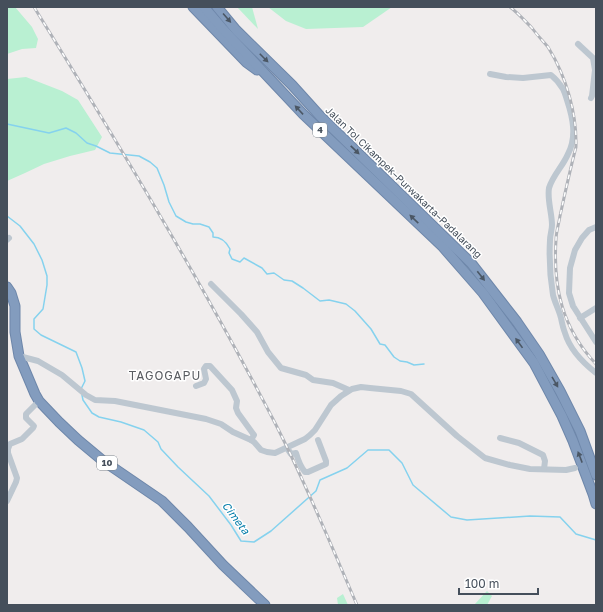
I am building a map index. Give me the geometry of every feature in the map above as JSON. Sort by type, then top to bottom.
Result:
[{"type":"highway","points":[[193,7],[246,62],[273,81]]},
{"type":"highway","name":"Jalan Tol Cikampek–Purwakarta–Padalarang","points":[[204,7],[303,114],[442,246],[483,294],[534,363],[562,416],[573,441],[596,504]]},
{"type":"highway","name":"Jalan Tol Cikampek–Purwakarta–Padalarang","points":[[217,7],[236,30],[292,85],[320,116],[471,263],[517,322],[539,354],[580,431],[596,475]]},
{"type":"highway","name":"10","points":[[7,287],[11,293],[15,306],[15,332],[19,356],[39,401],[78,440],[102,460],[162,501],[223,565],[266,605]]},
{"type":"street","points":[[578,44],[593,58],[595,69],[591,98]]},
{"type":"street","points":[[490,74],[523,78],[551,75],[564,91],[571,115],[573,134],[570,150],[556,174],[550,188],[549,200],[552,224],[550,240],[551,279],[553,296],[569,343],[580,359],[596,373]]},
{"type":"street","points":[[596,227],[589,230],[575,250],[570,268],[569,293],[573,306],[596,342]]},
{"type":"street","points":[[211,284],[257,332],[268,352],[281,368],[306,374],[313,380],[333,383],[349,390]]},
{"type":"street","points":[[580,318],[596,308]]},
{"type":"street","points":[[19,356],[38,362],[62,375],[79,390],[95,400],[115,401],[206,419],[221,424],[233,432],[251,440],[261,450],[274,454],[305,439],[315,430],[331,405],[349,390],[361,387],[401,391],[411,394],[456,436],[485,458],[522,468],[566,470],[575,468]]},
{"type":"street","points":[[196,386],[204,383],[206,379],[204,369],[206,366],[210,366],[232,390],[237,400],[236,408],[238,413],[254,435],[251,440]]},
{"type":"street","points":[[7,501],[16,482],[8,449],[10,444],[22,439],[33,428],[34,426],[26,418],[26,414],[39,401]]},
{"type":"street","points":[[500,438],[519,443],[543,455],[545,461],[544,469]]},
{"type":"street","points":[[287,448],[291,454],[296,453],[302,469],[304,472],[308,472],[326,464],[318,440]]},
{"type":"green space","points":[[7,7],[15,7],[32,27],[38,39],[36,48],[22,49],[7,54]]},
{"type":"green space","points":[[237,7],[252,7],[258,29]]},
{"type":"green space","points":[[268,7],[392,7],[363,27],[306,29],[286,21]]},
{"type":"green space","points":[[26,77],[62,91],[78,100],[102,137],[95,150],[44,164],[7,181],[7,79]]},
{"type":"green space","points":[[487,591],[492,596],[487,605],[474,605]]},
{"type":"green space","points":[[343,594],[348,605],[338,605],[337,598]]},
{"type":"waterway","points":[[7,124],[49,133],[66,128],[76,133],[87,143],[110,153],[139,156],[150,162],[157,168],[169,202],[176,216],[186,222],[209,227],[213,233],[213,237],[221,239],[227,244],[230,249],[229,253],[232,259],[240,262],[244,258],[262,268],[267,274],[274,273],[284,280],[292,281],[320,301],[329,300],[346,304],[355,311],[371,329],[380,344],[385,345],[394,357],[400,361],[414,365],[424,364]]},
{"type":"waterway","name":"Cimeta","points":[[7,216],[20,226],[34,244],[42,260],[47,276],[43,309],[34,319],[34,329],[41,335],[76,352],[85,381],[81,389]]},
{"type":"waterway","name":"Cimeta","points":[[82,395],[83,400],[92,413],[99,417],[121,422],[144,430],[158,442],[161,449],[209,496],[241,541],[254,542],[271,531],[316,491],[320,480],[347,468],[368,450],[389,450],[402,463],[413,485],[451,517],[467,520],[530,516],[560,517],[576,534],[596,540]]},
{"type":"railway","points":[[34,7],[97,109],[188,263],[246,368],[296,466],[357,605]]},
{"type":"railway","points":[[510,7],[519,14],[548,47],[560,70],[569,95],[575,121],[576,147],[556,234],[556,274],[562,306],[568,321],[584,350],[596,364]]},
{"type":"district","name":"TAGOGAPU","points":[[165,376]]}]
